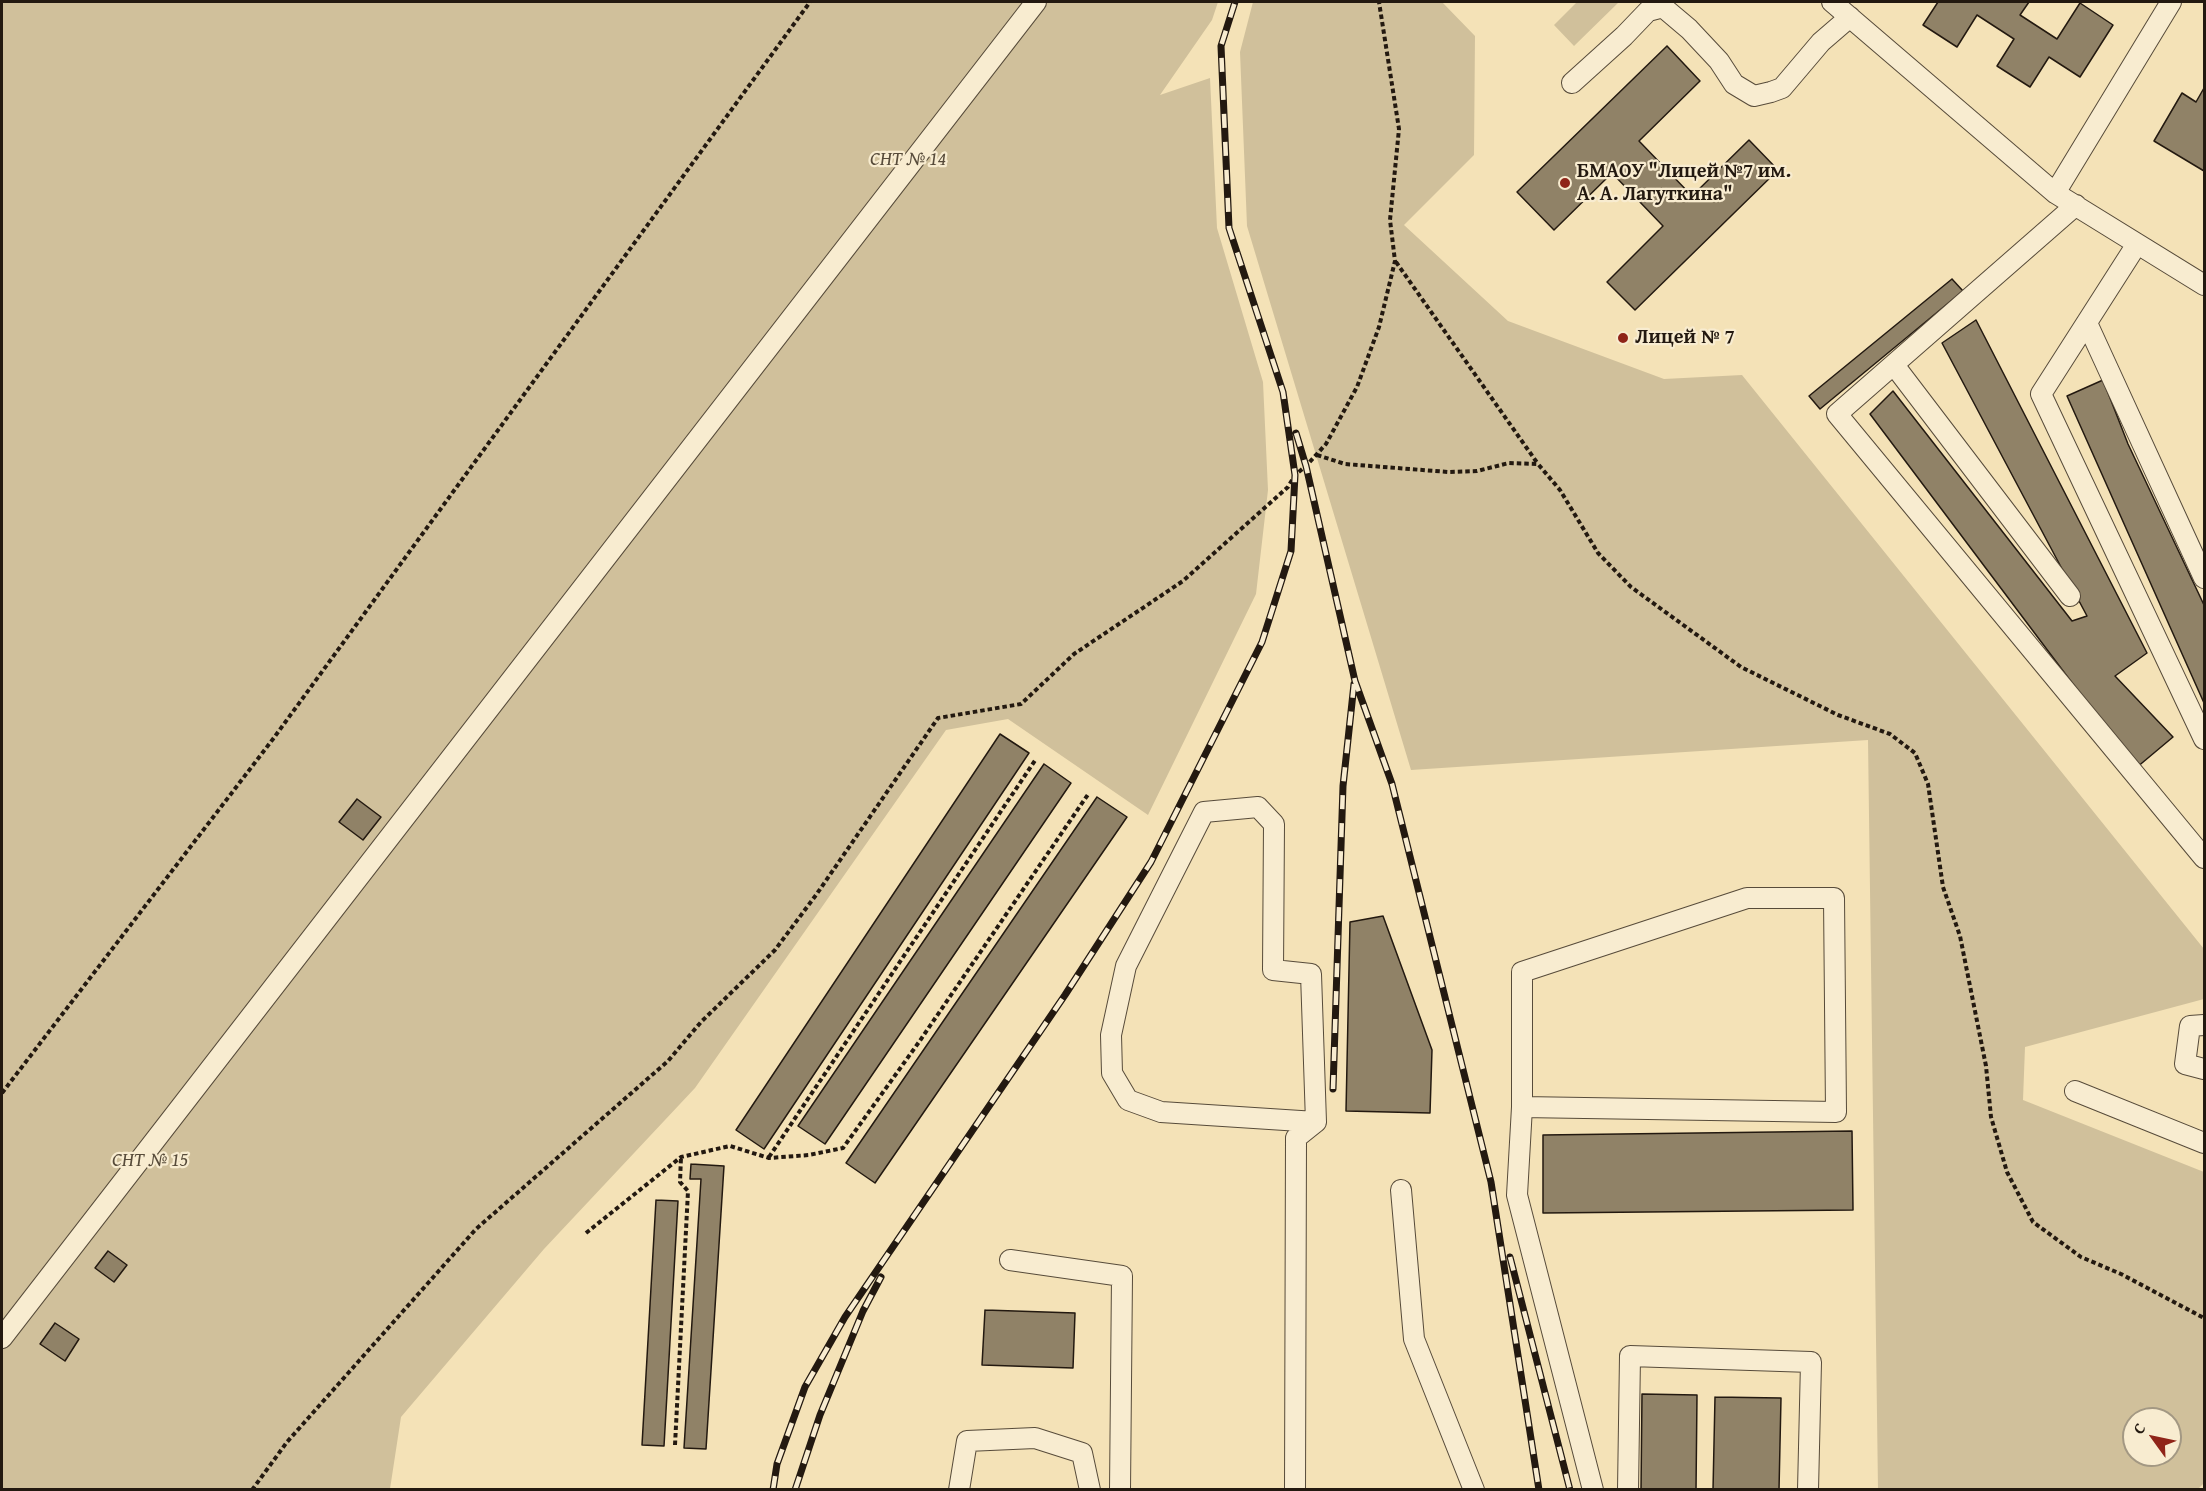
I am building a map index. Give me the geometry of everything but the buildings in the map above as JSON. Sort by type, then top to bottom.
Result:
[{"type":"street","points":[[2,1338],[1036,2]]},
{"type":"street","points":[[1832,2],[2055,193],[2205,285]]},
{"type":"street","points":[[2055,193],[2171,2]]},
{"type":"street","points":[[1572,83],[1648,11],[1663,7],[1689,29],[1719,61],[1734,84],[1754,96],[1771,92],[1782,87],[1821,42],[1850,17]]},
{"type":"street","points":[[2076,206],[1837,414],[2205,858]]},
{"type":"street","points":[[2137,244],[2041,394],[2205,739]]},
{"type":"street","points":[[2087,323],[2205,578]]},
{"type":"street","points":[[1894,365],[2070,596]]},
{"type":"street","points":[[1258,807],[1274,824],[1273,970],[1311,974],[1316,1122],[1161,1112],[1128,1100],[1112,1073],[1111,1035],[1126,966],[1204,812],[1258,807]]},
{"type":"street","points":[[1522,1107],[1836,1112],[1834,898],[1747,898],[1522,972],[1522,1107],[1517,1195],[1593,1490]]},
{"type":"street","points":[[2205,1025],[2190,1026],[2185,1064],[2205,1070]]},
{"type":"street","points":[[2075,1091],[2205,1143]]},
{"type":"street","points":[[1295,1490],[1296,1138],[1316,1122]]},
{"type":"street","points":[[1401,1190],[1414,1339],[1474,1490]]},
{"type":"street","points":[[1010,1260],[1122,1276],[1120,1490]]},
{"type":"street","points":[[1628,1490],[1630,1356],[1811,1362],[1808,1490]]},
{"type":"street","points":[[959,1490],[967,1442],[1035,1438],[1082,1453],[1090,1490]]},
{"type":"path","points":[[2,1093],[273,739],[810,2]]},
{"type":"path","points":[[252,1490],[287,1442],[476,1229],[668,1061],[701,1022],[775,950],[816,896],[938,718],[1021,704],[1074,654],[1183,581],[1288,487],[1295,475],[1326,444],[1357,387],[1379,327],[1395,261],[1390,220],[1399,129],[1379,2]]},
{"type":"path","points":[[1395,261],[1538,464],[1560,490],[1598,554],[1631,587],[1741,667],[1838,715],[1890,734],[1915,753],[1928,784],[1943,887],[1960,936],[1986,1066],[1991,1116],[2007,1172],[2033,1222],[2081,1257],[2130,1278],[2205,1318]]},
{"type":"path","points":[[1316,454],[1344,464],[1448,472],[1477,471],[1509,463],[1538,464]]},
{"type":"path","points":[[769,1158],[1036,759]]},
{"type":"path","points":[[586,1233],[681,1157],[730,1146],[769,1158],[809,1155],[843,1148],[919,1042],[1089,793]]},
{"type":"path","points":[[675,1445],[688,1191],[680,1182],[681,1157]]},
{"type":"green space","points":[[2,2],[1218,2],[1212,20],[1160,95],[1210,78],[1217,228],[1263,382],[1268,490],[1256,594],[1148,815],[1008,719],[946,730],[695,1088],[544,1249],[401,1417],[390,1489],[2,1490]]},
{"type":"green space","points":[[1253,2],[1442,2],[1475,36],[1474,155],[1404,225],[1508,321],[1664,379],[1742,375],[2204,949],[2204,999],[2025,1047],[2023,1100],[2204,1172],[2204,1483],[2198,1489],[1878,1489],[1868,740],[1411,770],[1247,226],[1240,52]]},
{"type":"green space","points":[[1577,2],[1619,2],[1574,46],[1554,25]]},
{"type":"railway","points":[[773,1490],[777,1464],[805,1387],[845,1317],[1065,995],[1151,862],[1262,642],[1291,551],[1295,475],[1283,392],[1229,228],[1221,46],[1235,2]]},
{"type":"railway","points":[[1296,433],[1306,466],[1355,681],[1392,784],[1491,1182],[1539,1490]]},
{"type":"railway","points":[[1333,1089],[1343,786],[1354,684]]},
{"type":"railway","points":[[1510,1257],[1570,1490]]},
{"type":"railway","points":[[795,1490],[820,1415],[863,1311],[881,1277]]},
{"type":"place","name":"БМАОУ \"Лицей №7 им. А. А. Лагуткина\"","points":[[1565,183]]},
{"type":"place","name":"Лицей № 7","points":[[1623,338]]},
{"type":"park label","name":"СНТ № 14","points":[[908,160]]},
{"type":"park label","name":"СНТ № 15","points":[[150,1161]]}]
